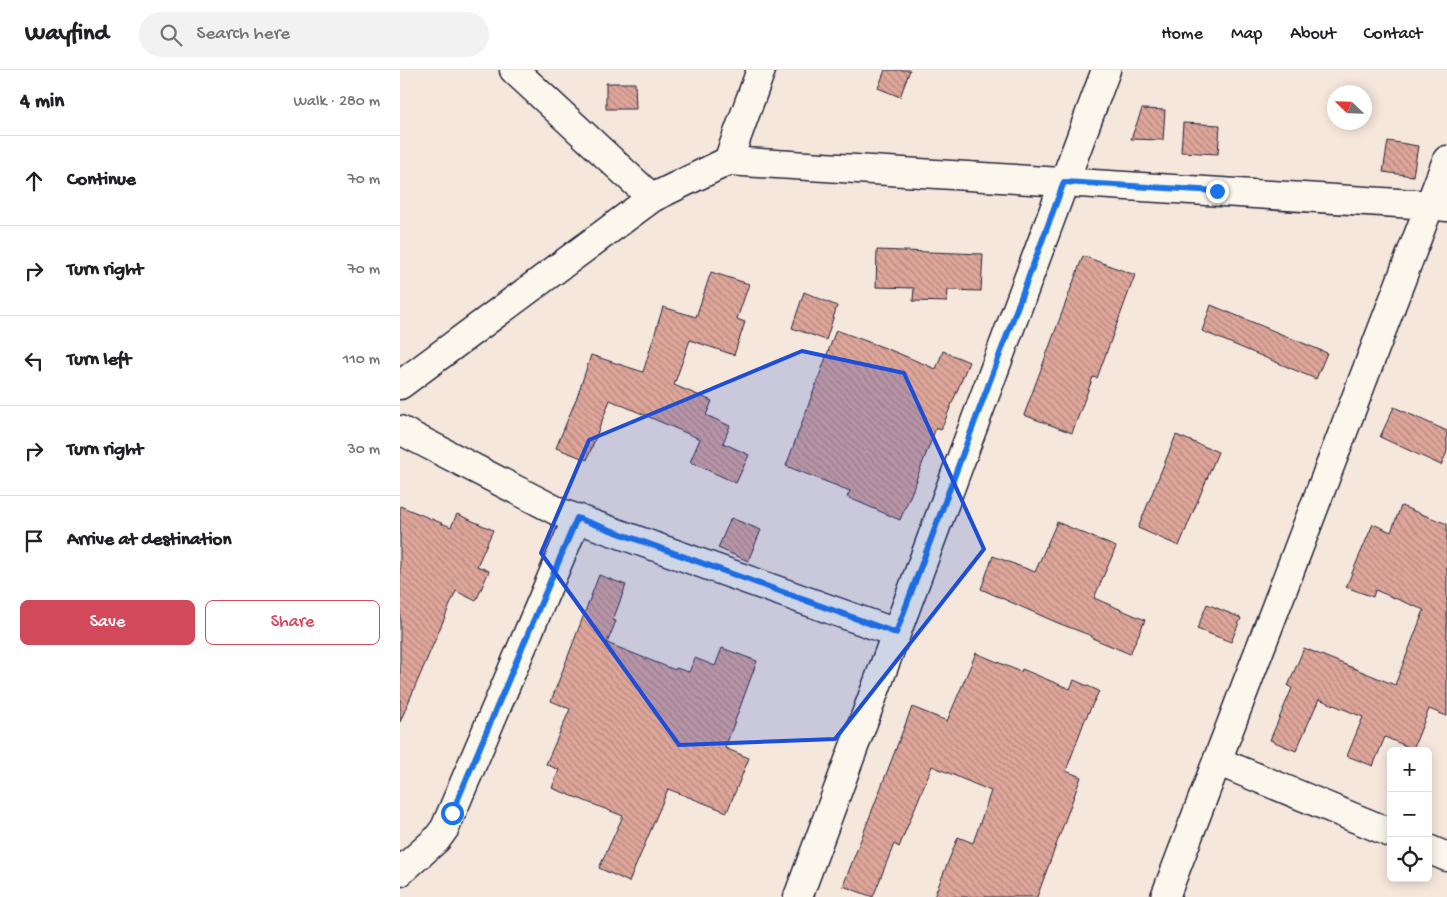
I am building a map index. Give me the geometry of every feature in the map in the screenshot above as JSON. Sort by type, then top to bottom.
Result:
[{"type":"street","points":[[514,70],[652,198]]},
{"type":"street","points":[[728,161],[760,70]]},
{"type":"street","points":[[802,896],[896,633],[1106,70]]},
{"type":"street","points":[[1165,897],[1217,761],[1439,206],[1447,160]]},
{"type":"street","points":[[400,385],[652,198],[728,161],[1439,206]]},
{"type":"street","points":[[400,430],[561,513],[896,633]]},
{"type":"street","points":[[400,872],[437,839],[445,828],[577,518]]},
{"type":"street","points":[[1217,761],[1387,831]]},
{"type":"street","points":[[1432,851],[1447,857]]},
{"type":"highlighted area","points":[[802,351],[904,373],[984,549],[835,739],[679,745],[541,553],[589,440]]},
{"type":"building","points":[[885,70],[910,70],[900,97],[878,88]]},
{"type":"building","points":[[606,83],[635,83],[636,109],[606,109]]},
{"type":"building","points":[[1142,109],[1165,110],[1163,140],[1131,139]]},
{"type":"building","points":[[1183,123],[1220,125],[1218,154],[1181,152]]},
{"type":"building","points":[[1388,141],[1418,146],[1413,176],[1383,172]]},
{"type":"building","points":[[877,250],[983,254],[981,291],[948,290],[947,302],[913,301],[914,288],[876,287]]},
{"type":"building","points":[[1083,256],[1135,275],[1097,378],[1093,377],[1072,433],[1024,415]]},
{"type":"building","points":[[711,272],[749,284],[737,319],[745,322],[734,355],[690,340],[674,385],[712,401],[706,415],[730,426],[723,443],[749,455],[736,483],[690,462],[700,439],[610,400],[587,460],[556,448],[577,397],[591,355],[643,372],[663,307],[696,317]]},
{"type":"building","points":[[804,292],[837,306],[826,340],[792,328]]},
{"type":"building","points":[[1211,305],[1327,353],[1316,379],[1202,331]]},
{"type":"building","points":[[836,330],[936,369],[943,351],[969,362],[941,430],[936,428],[900,520],[847,497],[850,491],[786,466]]},
{"type":"building","points":[[1394,407],[1447,431],[1447,452],[1441,465],[1380,437]]},
{"type":"building","points":[[1176,435],[1218,452],[1179,546],[1138,528]]},
{"type":"building","points":[[400,506],[451,527],[457,514],[493,530],[477,566],[489,571],[476,601],[456,591],[400,722]]},
{"type":"building","points":[[1401,506],[1447,524],[1447,716],[1429,709],[1414,747],[1408,747],[1385,737],[1373,766],[1347,756],[1363,717],[1319,699],[1296,751],[1270,740],[1292,688],[1288,686],[1304,648],[1395,685],[1424,610],[1375,590],[1373,597],[1346,587],[1373,524],[1391,532]]},
{"type":"building","points":[[731,518],[761,530],[748,561],[718,548]]},
{"type":"building","points":[[1057,522],[1116,547],[1094,598],[1145,620],[1130,654],[981,589],[993,556],[1035,572]]},
{"type":"building","points":[[599,575],[626,585],[613,620],[616,621],[607,643],[675,670],[676,668],[689,672],[695,658],[715,666],[722,648],[757,661],[725,748],[749,758],[727,812],[668,789],[629,882],[599,868],[623,816],[552,788],[559,770],[546,764],[570,709],[551,701]]},
{"type":"building","points":[[1207,604],[1241,618],[1231,642],[1197,629]]},
{"type":"building","points":[[976,653],[1021,672],[1022,669],[1070,689],[1074,680],[1099,691],[1084,722],[1066,771],[1081,777],[1037,897],[934,897],[958,837],[973,843],[991,791],[932,766],[899,847],[894,844],[873,897],[843,886],[912,707],[947,721]]},
{"type":"route","points":[[452,813],[577,518],[896,633],[1064,182],[1217,191]]}]
